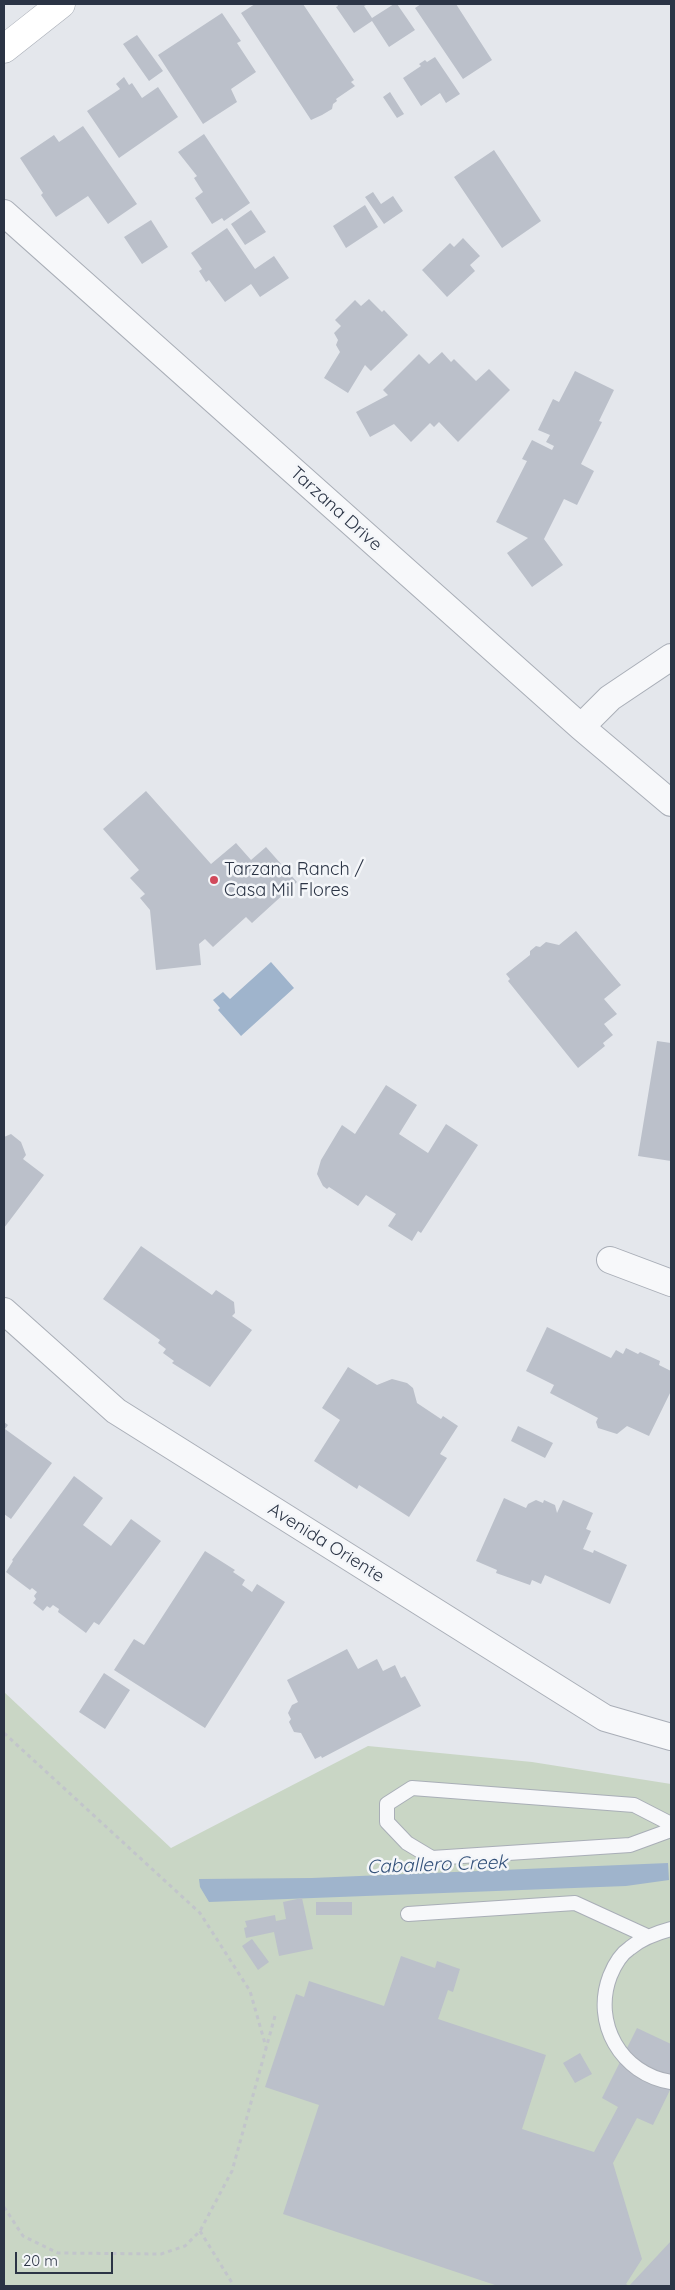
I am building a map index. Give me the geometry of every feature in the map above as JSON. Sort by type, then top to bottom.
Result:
[{"type":"main road","points":[[4,49],[60,4]]},
{"type":"street","name":"Tarzana Drive","points":[[4,213],[581,727],[671,803]]},
{"type":"street","points":[[581,727],[610,698],[671,657]]},
{"type":"street","points":[[610,1260],[671,1283]]},
{"type":"street","name":"Avenida Oriente","points":[[4,1311],[116,1411],[605,1718],[671,1737]]},
{"type":"lane","points":[[671,1824],[634,1805],[412,1788],[387,1804],[387,1822],[407,1843],[432,1858],[630,1845],[671,1830]]},
{"type":"lane","points":[[408,1914],[574,1903],[647,1936]]},
{"type":"lane","points":[[671,1929],[647,1936],[628,1949],[614,1967],[605,1989],[604,2011],[609,2034],[622,2057],[638,2070],[658,2080],[671,2082]]},
{"type":"path","points":[[4,1733],[200,1912],[250,1991],[266,2049]]},
{"type":"path","points":[[4,2207],[23,2236],[58,2253],[161,2254],[185,2246],[200,2231],[232,2171],[275,2016]]},
{"type":"path","points":[[200,2231],[234,2286]]},
{"type":"green space","points":[[4,1692],[171,1848],[368,1746],[532,1762],[671,1784],[671,2286],[4,2286]]},
{"type":"water","points":[[271,962],[294,988],[241,1036],[218,1010],[220,1008],[213,1000],[223,992],[230,999]]},
{"type":"water","points":[[668,1863],[669,1880],[626,1886],[209,1902],[200,1887],[199,1879],[312,1878]]},
{"type":"building","points":[[255,4],[303,4],[354,80],[351,82],[355,86],[336,99],[337,101],[333,104],[332,109],[311,120],[241,13]]},
{"type":"building","points":[[337,4],[368,4],[364,6],[372,18],[397,4],[415,30],[389,47],[372,21],[354,33],[336,7],[338,6]]},
{"type":"building","points":[[421,4],[456,4],[492,60],[463,79],[415,8]]},
{"type":"building","points":[[222,13],[241,41],[237,43],[256,72],[231,89],[237,102],[203,124],[158,55]]},
{"type":"building","points":[[137,35],[163,71],[149,81],[123,44]]},
{"type":"building","points":[[435,57],[460,94],[446,103],[440,93],[421,106],[403,78],[421,66],[419,64],[425,60],[427,62]]},
{"type":"building","points":[[124,77],[129,85],[132,83],[142,98],[158,87],[178,117],[119,158],[87,111],[120,89],[116,84]]},
{"type":"building","points":[[390,92],[404,114],[397,118],[383,97]]},
{"type":"building","points":[[83,126],[137,204],[108,224],[88,196],[56,217],[20,158],[54,135],[59,142]]},
{"type":"building","points":[[204,134],[250,203],[224,221],[222,218],[212,224],[195,198],[203,192],[194,178],[197,176],[178,152]]},
{"type":"building","points":[[494,150],[541,221],[502,248],[454,177]]},
{"type":"building","points":[[373,192],[381,204],[393,196],[403,211],[384,224],[365,197]]},
{"type":"building","points":[[365,205],[378,227],[346,248],[333,226]]},
{"type":"building","points":[[251,210],[266,232],[245,245],[231,224]]},
{"type":"building","points":[[151,220],[168,247],[142,264],[124,237]]},
{"type":"building","points":[[227,228],[255,269],[274,256],[289,278],[260,297],[251,284],[225,302],[209,280],[206,282],[199,271],[202,269],[191,253]]},
{"type":"building","points":[[463,238],[480,256],[470,265],[475,271],[447,297],[422,270],[450,243],[454,247]]},
{"type":"building","points":[[369,299],[382,312],[384,310],[408,335],[371,371],[365,365],[348,393],[324,378],[340,352],[336,345],[338,340],[334,333],[341,326],[335,320],[355,300],[361,306]]},
{"type":"building","points":[[442,352],[451,362],[454,359],[476,381],[489,369],[510,390],[458,442],[439,422],[434,427],[430,423],[411,442],[394,424],[370,437],[356,412],[388,395],[383,390],[419,354],[429,364]]},
{"type":"building","points":[[575,371],[614,390],[599,421],[602,422],[581,464],[594,471],[577,505],[564,499],[544,539],[563,565],[532,587],[507,553],[528,538],[496,522],[527,461],[522,459],[532,440],[552,450],[554,446],[546,442],[550,435],[538,430],[553,399],[559,402]]},
{"type":"building","name":"Tarzana Ranch / Casa Mil Flores","points":[[146,791],[211,864],[236,843],[251,860],[266,847],[297,882],[252,923],[246,917],[213,947],[205,939],[199,944],[201,965],[156,970],[150,910],[140,898],[145,894],[130,878],[139,870],[103,829]]},
{"type":"building","points":[[576,931],[621,985],[604,999],[617,1014],[604,1024],[613,1035],[603,1043],[605,1046],[578,1068],[508,981],[510,979],[506,974],[530,955],[530,951],[536,946],[540,947],[546,942],[559,945]]},
{"type":"building","points":[[657,1041],[671,1043],[671,1161],[638,1156]]},
{"type":"building","points":[[386,1085],[417,1105],[399,1134],[428,1153],[446,1124],[478,1145],[421,1233],[418,1231],[412,1241],[388,1226],[396,1214],[366,1195],[358,1206],[329,1187],[327,1189],[323,1186],[317,1174],[321,1160],[342,1125],[355,1134]]},
{"type":"building","points":[[11,1134],[21,1142],[26,1155],[23,1159],[44,1175],[4,1228],[4,1137]]},
{"type":"building","points":[[141,1246],[212,1295],[216,1290],[234,1302],[235,1313],[232,1316],[252,1330],[210,1387],[172,1363],[174,1361],[163,1353],[166,1349],[158,1343],[160,1340],[103,1299]]},
{"type":"building","points":[[547,1327],[611,1358],[616,1350],[623,1354],[626,1348],[660,1361],[659,1365],[671,1371],[671,1391],[649,1436],[627,1426],[617,1434],[598,1428],[596,1422],[598,1418],[550,1393],[554,1385],[526,1371]]},
{"type":"building","points":[[348,1367],[377,1385],[392,1379],[407,1383],[413,1388],[417,1403],[441,1419],[443,1416],[458,1426],[440,1454],[447,1458],[409,1517],[359,1485],[357,1489],[314,1461],[340,1420],[322,1408]]},
{"type":"building","points":[[4,1422],[8,1425],[5,1429],[52,1463],[11,1519],[4,1514]]},
{"type":"building","points":[[518,1426],[553,1443],[545,1458],[511,1441]]},
{"type":"building","points":[[74,1476],[103,1498],[83,1525],[111,1546],[131,1519],[161,1541],[99,1625],[94,1622],[86,1633],[58,1612],[59,1609],[53,1605],[50,1608],[47,1606],[43,1611],[33,1603],[37,1592],[32,1588],[30,1590],[6,1572],[12,1560]]},
{"type":"building","points":[[504,1498],[526,1508],[528,1504],[536,1500],[543,1503],[544,1500],[555,1505],[557,1513],[563,1500],[593,1513],[586,1529],[591,1531],[583,1549],[593,1553],[594,1550],[627,1565],[610,1604],[545,1575],[541,1584],[532,1580],[530,1585],[496,1573],[497,1570],[476,1561]]},
{"type":"building","points":[[205,1551],[235,1570],[233,1572],[245,1580],[242,1585],[252,1592],[257,1584],[285,1602],[205,1728],[114,1670],[134,1639],[144,1645]]},
{"type":"building","points":[[347,1649],[358,1669],[377,1659],[383,1671],[395,1665],[401,1678],[405,1676],[421,1706],[322,1758],[321,1756],[315,1759],[301,1733],[294,1732],[289,1722],[291,1719],[288,1713],[292,1705],[298,1702],[287,1680]]},
{"type":"building","points":[[104,1673],[130,1690],[105,1729],[79,1712]]},
{"type":"building","points":[[302,1898],[313,1949],[279,1956],[274,1932],[246,1938],[244,1928],[247,1927],[245,1921],[275,1915],[276,1921],[286,1919],[283,1902]]},
{"type":"building","points":[[316,1902],[352,1902],[352,1915],[316,1915]]},
{"type":"building","points":[[252,1939],[269,1962],[258,1970],[242,1946]]},
{"type":"building","points":[[401,1956],[435,1968],[437,1961],[460,1969],[453,1992],[448,1990],[438,2019],[546,2055],[522,2129],[594,2152],[618,2107],[602,2098],[637,2028],[671,2044],[671,2088],[653,2125],[637,2118],[613,2163],[642,2259],[626,2284],[629,2286],[498,2286],[283,2214],[319,2105],[265,2087],[296,1994],[304,1997],[309,1981],[384,2006]]},
{"type":"building","points":[[580,2053],[592,2074],[575,2083],[563,2063]]},
{"type":"building","points":[[671,2241],[671,2286],[629,2286]]},
{"type":"place","name":"Tarzana Ranch / Casa Mil Flores","points":[[214,880]]},
{"type":"water label","name":"Caballero Creek","points":[[437,1865]]}]
